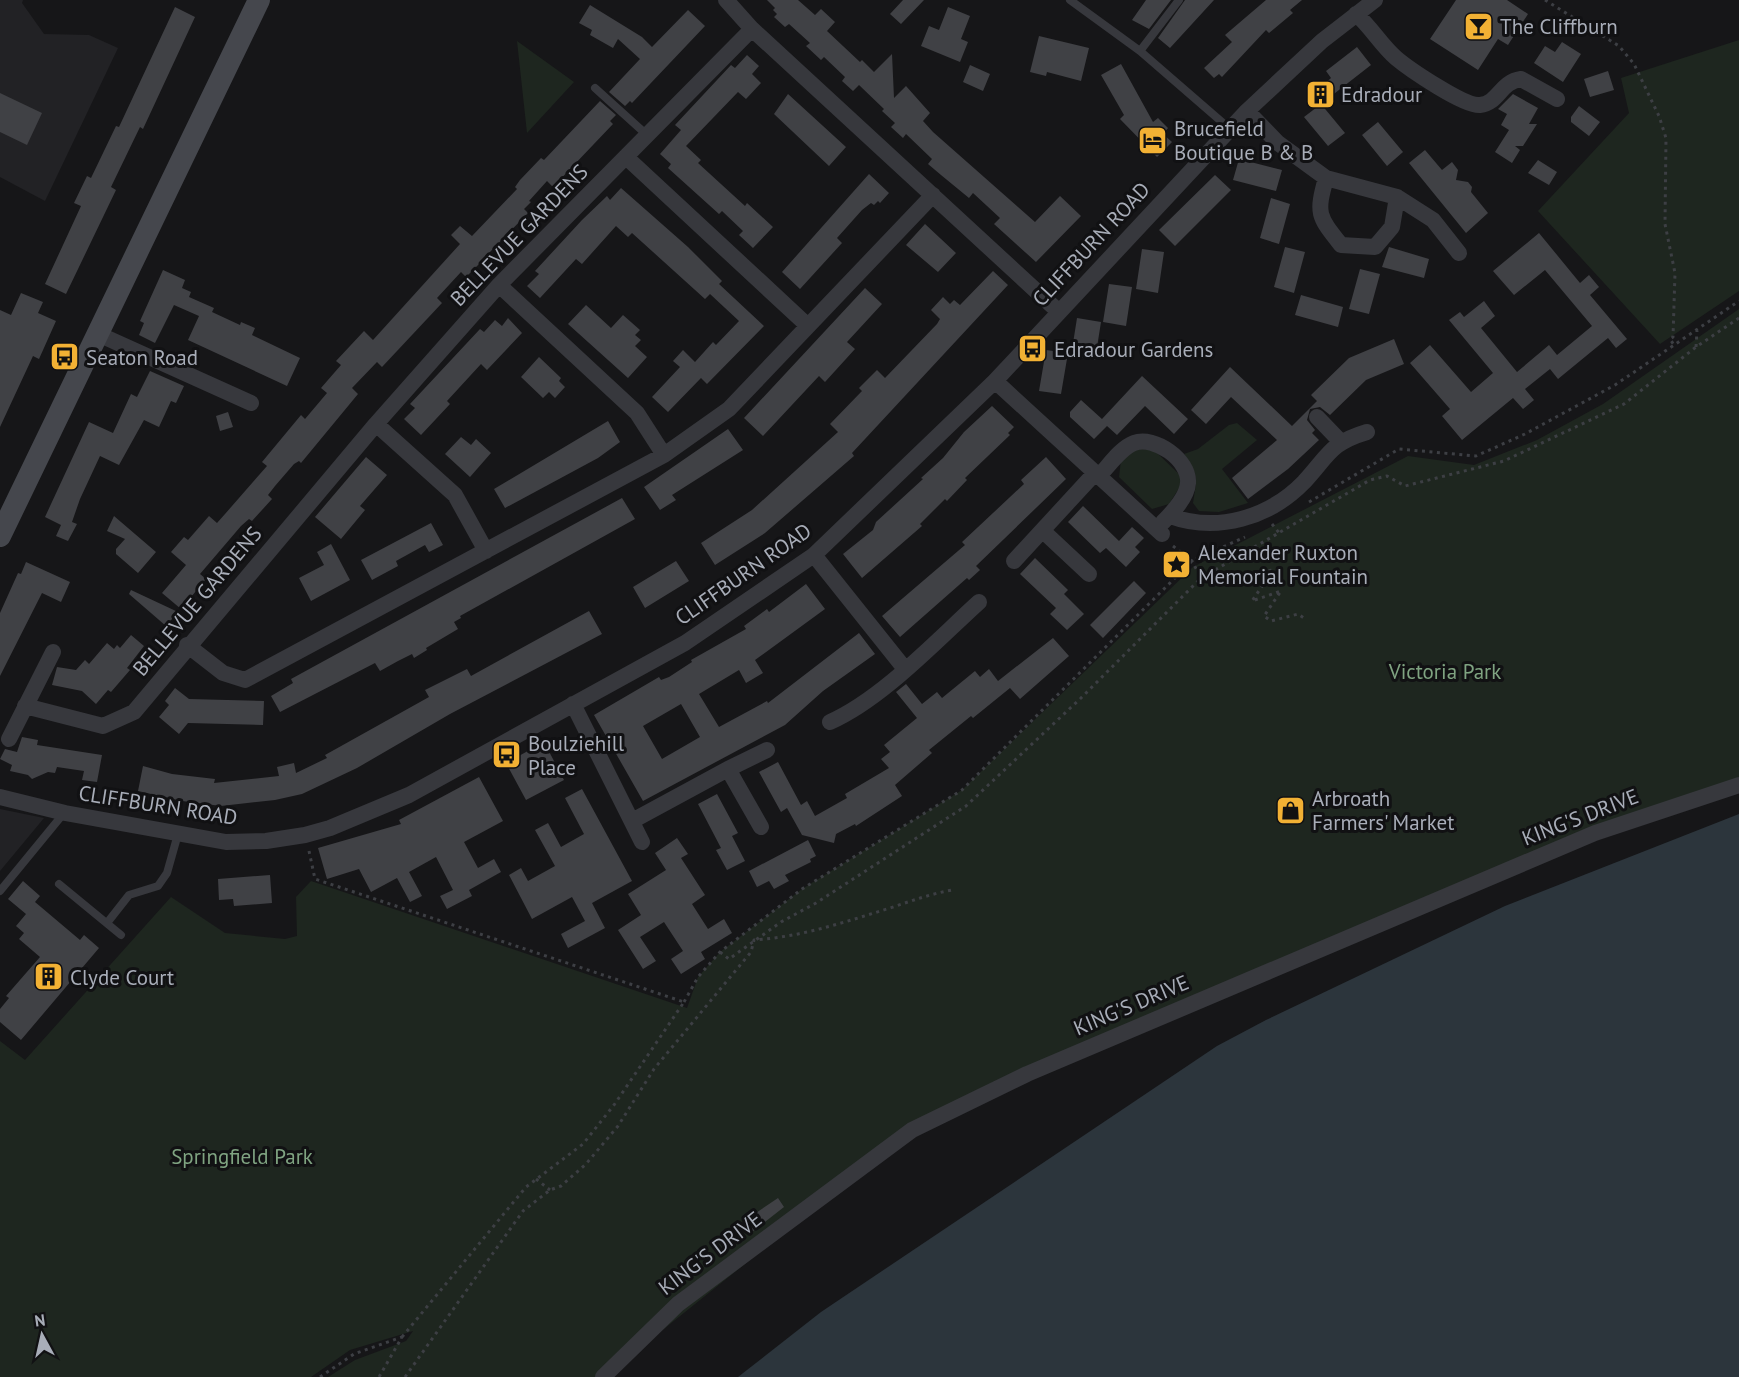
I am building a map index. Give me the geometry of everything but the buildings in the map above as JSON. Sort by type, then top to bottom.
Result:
[{"type":"street","points":[[0,536],[259,0]]},
{"type":"street","points":[[726,0],[752,29],[1058,311]]},
{"type":"street","name":"CLIFFBURN ROAD","points":[[0,796],[65,813],[226,842],[266,841],[305,835],[330,828],[409,795],[685,643],[814,555],[995,381],[1247,111],[1322,41],[1376,0]]},
{"type":"street","points":[[1356,14],[1398,59],[1469,104],[1486,104],[1505,84],[1521,79],[1557,99]]},
{"type":"street","name":"BELLEVUE GARDENS","points":[[26,706],[103,726],[134,712],[376,424],[499,285],[752,29]]},
{"type":"street","points":[[1247,111],[1278,143],[1326,178],[1397,197],[1433,220],[1459,253]]},
{"type":"street","points":[[626,157],[808,326]]},
{"type":"street","points":[[1326,178],[1319,203],[1322,221],[1341,245],[1374,247],[1392,227],[1397,197]]},
{"type":"street","points":[[188,645],[223,673],[245,681],[664,455],[729,409],[933,195]]},
{"type":"street","points":[[499,285],[637,413],[664,455]]},
{"type":"street","points":[[98,334],[251,403]]},
{"type":"street","points":[[995,381],[1098,473],[1160,531],[1183,497],[1188,483],[1186,471],[1181,462],[1157,444],[1136,442],[1127,447],[1098,473],[1014,561]]},
{"type":"street","points":[[1317,417],[1340,441]]},
{"type":"street","points":[[376,424],[455,495],[486,551]]},
{"type":"street","points":[[1170,516],[1204,524],[1227,523],[1256,514],[1303,483],[1340,441],[1367,432]]},
{"type":"street","points":[[1043,531],[1089,574]]},
{"type":"street","points":[[814,555],[905,669]]},
{"type":"street","points":[[830,722],[848,714],[905,669],[979,602]]},
{"type":"street","points":[[9,739],[53,652]]},
{"type":"street","points":[[573,704],[642,842]]},
{"type":"street","points":[[632,821],[767,750]]},
{"type":"street","points":[[728,769],[761,827]]},
{"type":"street","name":"KING'S DRIVE","points":[[603,1377],[678,1304],[912,1130],[937,1116],[1027,1074],[1595,833],[1739,785]]},
{"type":"lane","points":[[1071,0],[1140,51],[1230,129]]},
{"type":"lane","points":[[1140,51],[1179,0]]},
{"type":"lane","points":[[595,88],[647,135]]},
{"type":"lane","points":[[0,891],[65,813]]},
{"type":"lane","points":[[107,923],[129,895],[158,886],[167,873],[178,834]]},
{"type":"lane","points":[[59,884],[121,935]]},
{"type":"path","points":[[1545,0],[1619,46],[1634,64],[1659,116],[1666,138],[1665,224],[1675,273],[1673,337],[1670,339],[1674,345]]},
{"type":"path","points":[[1301,507],[1399,449],[1476,456],[1525,434],[1615,385],[1739,301]]},
{"type":"path","points":[[720,952],[729,958],[966,806],[1081,698],[1201,578],[1370,480],[1387,476],[1405,486],[1504,461],[1624,404],[1696,347],[1739,318]]},
{"type":"path","points":[[1696,347],[1698,329]]},
{"type":"path","points":[[1262,529],[1282,518]]},
{"type":"path","points":[[1272,524],[1280,534]]},
{"type":"path","points":[[1160,531],[1192,561],[1201,578],[1213,581],[1273,570],[1252,602],[1281,591],[1264,616],[1271,621],[1298,614],[1304,618]]},
{"type":"path","points":[[379,1377],[402,1337],[526,1187],[560,1164],[583,1144],[614,1105],[684,1002],[698,977],[720,952],[802,889],[962,790],[1192,561],[1252,533]]},
{"type":"path","points":[[305,835],[315,879],[684,1002]]},
{"type":"path","points":[[754,940],[796,935],[826,928],[926,894],[952,890]]},
{"type":"path","points":[[405,1377],[523,1211],[550,1190],[561,1186],[586,1164],[618,1126],[654,1069],[751,952],[754,940]]},
{"type":"path","points":[[536,1179],[550,1190]]},
{"type":"path","points":[[320,1377],[354,1354],[402,1337]]},
{"type":"shaded area","points":[[0,0],[23,0],[22,3],[44,34],[89,35],[118,48],[45,201],[0,177]]},
{"type":"shaded area","points":[[0,809],[44,818],[0,871]]},
{"type":"shaded area","points":[[1739,814],[1739,1377],[738,1377],[821,1312],[1217,1046],[1266,1020],[1505,906]]},
{"type":"green space","points":[[1739,40],[1739,291],[1660,344],[1538,211],[1629,113],[1621,78]]},
{"type":"green space","points":[[517,41],[574,82],[527,133]]},
{"type":"green space","name":"Victoria Park","points":[[1739,309],[1739,789],[1595,833],[912,1130],[604,1377],[328,1377],[355,1360],[406,1341],[413,1331],[350,1350],[311,1377],[0,1377],[0,1041],[25,1060],[171,897],[225,933],[285,939],[297,936],[296,897],[311,881],[687,1008],[698,977],[720,952],[802,889],[962,790],[1193,567],[1408,456],[1474,465],[1537,440],[1603,404]]},
{"type":"green space","points":[[1237,423],[1257,440],[1222,469],[1248,503],[1219,512],[1199,511],[1193,503],[1196,477],[1184,454],[1198,449],[1229,425]]},
{"type":"green space","points":[[1138,448],[1155,451],[1181,476],[1181,485],[1169,504],[1152,509],[1119,477],[1121,460]]},
{"type":"place","name":"The Cliffburn","points":[[1479,26]]},
{"type":"place","name":"Edradour","points":[[1320,94]]},
{"type":"place","name":"Brucefield Boutique B & B","points":[[1153,140]]},
{"type":"place","name":"Edradour Gardens","points":[[1033,349]]},
{"type":"place","name":"Seaton Road","points":[[65,357]]},
{"type":"place","name":"Alexander Ruxton Memorial Fountain","points":[[1177,564]]},
{"type":"place","name":"Boulziehill Place","points":[[507,755]]},
{"type":"place","name":"Arbroath Farmers' Market","points":[[1291,810]]},
{"type":"place","name":"Clyde Court","points":[[49,977]]},
{"type":"park label","name":"Springfield Park","points":[[242,1156]]}]
